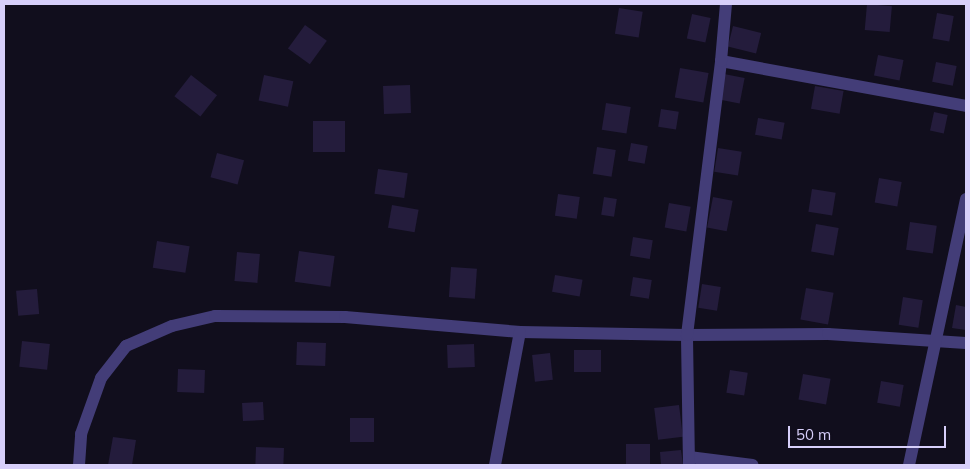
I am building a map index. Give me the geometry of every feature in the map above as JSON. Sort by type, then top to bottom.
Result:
[{"type":"street","points":[[726,4],[721,61],[687,335],[689,461],[752,465]]},
{"type":"street","points":[[721,61],[966,106]]},
{"type":"street","points":[[909,465],[966,199]]},
{"type":"street","points":[[79,465],[81,434],[101,378],[126,346],[172,326],[215,316],[345,316],[520,332],[687,335],[828,334],[966,343]]},
{"type":"street","points":[[495,465],[520,332]]},
{"type":"building","points":[[867,4],[892,6],[890,32],[865,30]]},
{"type":"building","points":[[619,8],[643,12],[639,37],[615,34]]},
{"type":"building","points":[[937,13],[954,16],[949,42],[932,39]]},
{"type":"building","points":[[692,14],[711,18],[705,42],[687,38]]},
{"type":"building","points":[[305,25],[327,41],[310,64],[288,48]]},
{"type":"building","points":[[733,26],[761,33],[756,53],[728,46]]},
{"type":"building","points":[[878,55],[904,60],[900,81],[874,76]]},
{"type":"building","points":[[936,62],[957,66],[953,86],[932,82]]},
{"type":"building","points":[[680,68],[709,73],[703,103],[675,98]]},
{"type":"building","points":[[724,74],[745,78],[740,104],[719,100]]},
{"type":"building","points":[[191,75],[217,95],[200,117],[174,96]]},
{"type":"building","points":[[264,75],[293,81],[288,107],[259,100]]},
{"type":"building","points":[[410,85],[411,113],[384,114],[383,86]]},
{"type":"building","points":[[815,86],[844,91],[840,114],[811,109]]},
{"type":"building","points":[[606,103],[631,107],[626,134],[602,130]]},
{"type":"building","points":[[661,109],[679,112],[676,130],[658,127]]},
{"type":"building","points":[[934,112],[948,115],[944,133],[930,131]]},
{"type":"building","points":[[758,118],[785,123],[782,139],[755,135]]},
{"type":"building","points":[[313,121],[345,121],[345,152],[313,152]]},
{"type":"building","points":[[631,143],[648,146],[645,164],[628,161]]},
{"type":"building","points":[[597,147],[616,150],[612,177],[593,174]]},
{"type":"building","points":[[718,148],[742,152],[738,175],[714,172]]},
{"type":"building","points":[[217,153],[244,160],[238,184],[211,177]]},
{"type":"building","points":[[378,169],[408,173],[404,198],[375,194]]},
{"type":"building","points":[[879,178],[902,182],[897,207],[875,203]]},
{"type":"building","points":[[812,189],[836,193],[832,215],[808,212]]},
{"type":"building","points":[[558,194],[580,197],[577,219],[555,216]]},
{"type":"building","points":[[604,197],[617,199],[614,217],[601,215]]},
{"type":"building","points":[[713,197],[733,201],[727,231],[707,227]]},
{"type":"building","points":[[669,203],[691,207],[686,231],[665,228]]},
{"type":"building","points":[[392,205],[419,210],[415,232],[388,228]]},
{"type":"building","points":[[910,222],[937,226],[933,253],[906,250]]},
{"type":"building","points":[[816,224],[839,228],[834,256],[811,252]]},
{"type":"building","points":[[633,237],[653,240],[650,259],[630,256]]},
{"type":"building","points":[[157,241],[190,246],[185,273],[153,268]]},
{"type":"building","points":[[299,251],[335,256],[330,287],[295,282]]},
{"type":"building","points":[[237,252],[260,254],[257,283],[234,281]]},
{"type":"building","points":[[451,267],[477,269],[475,299],[449,297]]},
{"type":"building","points":[[555,275],[583,280],[580,297],[552,292]]},
{"type":"building","points":[[633,277],[652,280],[649,299],[630,296]]},
{"type":"building","points":[[702,284],[721,287],[717,311],[698,308]]},
{"type":"building","points":[[806,288],[834,293],[828,324],[800,320]]},
{"type":"building","points":[[37,289],[39,314],[18,316],[16,291]]},
{"type":"building","points":[[903,297],[923,300],[918,328],[899,325]]},
{"type":"building","points":[[956,305],[966,307],[966,330],[952,328]]},
{"type":"building","points":[[22,341],[50,344],[47,370],[19,367]]},
{"type":"building","points":[[297,342],[326,343],[325,366],[296,365]]},
{"type":"building","points":[[474,344],[475,367],[448,368],[447,345]]},
{"type":"building","points":[[574,350],[601,350],[601,372],[574,372]]},
{"type":"building","points":[[550,353],[553,380],[535,382],[532,355]]},
{"type":"building","points":[[178,369],[205,370],[204,393],[177,392]]},
{"type":"building","points":[[730,370],[748,373],[744,396],[726,393]]},
{"type":"building","points":[[803,374],[831,379],[826,404],[798,400]]},
{"type":"building","points":[[881,381],[904,385],[900,407],[877,403]]},
{"type":"building","points":[[263,402],[264,420],[243,421],[242,403]]},
{"type":"building","points":[[679,405],[683,437],[658,440],[654,408]]},
{"type":"building","points":[[350,418],[374,418],[374,442],[350,442]]},
{"type":"building","points":[[113,437],[136,440],[132,465],[108,465]]},
{"type":"building","points":[[626,444],[650,444],[650,465],[626,465]]},
{"type":"building","points":[[256,447],[284,448],[283,465],[255,465]]},
{"type":"building","points":[[681,450],[683,465],[661,465],[660,452]]}]
